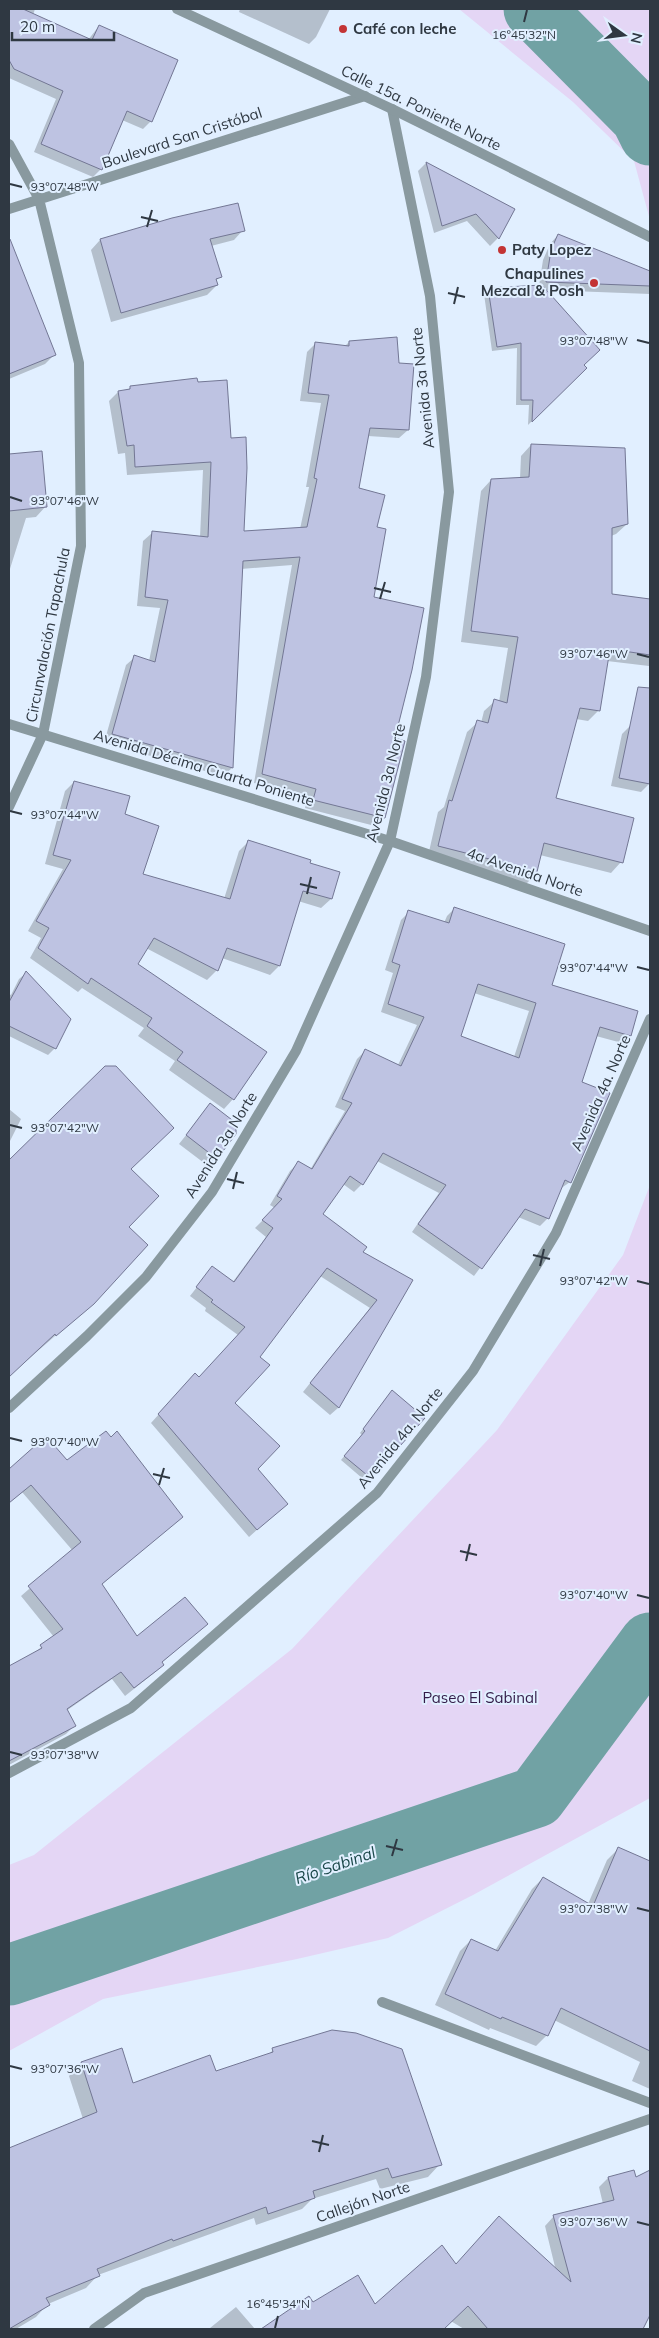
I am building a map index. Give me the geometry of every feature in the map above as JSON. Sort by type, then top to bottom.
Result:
[{"type":"street","name":"Calle 15a. Poniente Norte","points":[[177,9],[392,109],[650,236]]},
{"type":"street","name":"Boulevard San Cristóbal","points":[[9,209],[364,96]]},
{"type":"street","name":"Avenida 3a Norte","points":[[9,1408],[87,1336],[146,1277],[212,1192],[296,1051],[390,841],[426,677],[449,492],[430,296],[392,109]]},
{"type":"street","name":"Circunvalación Tapachula","points":[[9,144],[39,199],[80,363],[81,510],[81,546],[43,734],[9,807]]},
{"type":"street","name":"Avenida Décima Cuarta Poniente","points":[[9,724],[390,841]]},
{"type":"street","name":"4a Avenida Norte","points":[[390,841],[650,931]]},
{"type":"street","name":"Avenida 4a. Norte","points":[[9,1774],[131,1708],[377,1493],[473,1371],[556,1233],[650,1019]]},
{"type":"street","points":[[382,2002],[650,2103]]},
{"type":"street","name":"Callejón Norte","points":[[94,2329],[144,2293],[650,2119]]},
{"type":"green space","points":[[459,9],[650,9],[650,220],[634,161],[573,102]]},
{"type":"green space","name":"Paseo El Sabinal","points":[[650,1185],[650,1798],[473,1895],[388,1938],[103,1999],[9,2051],[9,1865],[34,1855],[292,1649],[497,1430],[623,1255]]},
{"type":"building","points":[[9,9],[23,9],[92,40],[99,25],[178,60],[152,122],[127,111],[102,170],[41,144],[63,91],[14,69],[9,60]]},
{"type":"building","points":[[426,162],[515,209],[499,239],[476,214],[442,226]]},
{"type":"building","points":[[238,203],[245,231],[210,239],[222,277],[216,279],[218,285],[121,313],[100,239],[172,218]]},
{"type":"building","points":[[558,234],[650,271],[650,286],[546,282],[551,250]]},
{"type":"building","points":[[9,240],[56,355],[9,374]]},
{"type":"building","points":[[542,285],[600,350],[584,365],[587,368],[532,422],[533,400],[521,400],[521,343],[497,347],[488,288]]},
{"type":"building","points":[[397,337],[399,363],[414,364],[409,430],[370,428],[359,488],[385,495],[377,527],[386,529],[374,597],[424,608],[412,670],[395,738],[405,741],[385,818],[313,800],[316,789],[262,774],[300,557],[243,561],[233,768],[112,734],[134,655],[155,662],[168,600],[145,597],[152,531],[208,537],[211,462],[135,467],[134,445],[127,446],[118,391],[130,389],[130,386],[197,378],[198,382],[227,380],[231,438],[246,437],[247,468],[244,531],[307,527],[317,479],[314,478],[329,395],[308,393],[315,342],[349,346],[349,341]]},
{"type":"building","points":[[531,444],[625,448],[628,524],[612,528],[612,594],[650,599],[650,655],[610,649],[600,711],[580,708],[556,798],[634,818],[623,863],[544,843],[536,876],[508,869],[509,864],[438,846],[449,800],[452,801],[477,720],[488,723],[494,699],[507,703],[518,637],[471,631],[491,479],[529,477]]},
{"type":"building","points":[[42,451],[47,507],[9,511],[9,454]]},
{"type":"building","points":[[638,687],[650,688],[650,784],[619,778]]},
{"type":"building","points":[[74,781],[130,796],[125,814],[159,826],[143,874],[230,899],[248,840],[311,860],[310,863],[340,872],[332,899],[303,891],[280,966],[227,948],[218,971],[154,938],[138,964],[267,1052],[234,1100],[177,1060],[183,1052],[147,1026],[152,1018],[91,978],[88,984],[38,948],[49,928],[36,921],[71,860],[53,855]]},
{"type":"building","points":[[454,907],[565,944],[552,985],[638,1011],[631,1036],[600,1027],[582,1082],[610,1093],[571,1183],[565,1180],[549,1219],[525,1209],[482,1269],[418,1224],[446,1185],[383,1153],[363,1185],[350,1176],[323,1214],[367,1247],[363,1252],[413,1280],[339,1408],[310,1383],[377,1300],[327,1268],[260,1357],[270,1365],[235,1403],[280,1446],[258,1469],[288,1504],[257,1530],[158,1414],[195,1373],[199,1377],[245,1327],[211,1302],[213,1300],[196,1287],[212,1266],[234,1282],[273,1228],[262,1220],[282,1199],[277,1196],[298,1161],[312,1169],[352,1103],[342,1099],[365,1049],[401,1066],[424,1017],[388,1004],[400,965],[392,962],[408,910],[449,923]],"holes":[[[478,984],[536,1003],[519,1058],[461,1036]]]},
{"type":"building","points":[[26,971],[71,1019],[56,1049],[9,1026],[9,1002]]},
{"type":"building","points":[[105,1066],[116,1066],[174,1128],[131,1169],[159,1196],[129,1227],[148,1245],[94,1304],[56,1336],[55,1334],[9,1377],[9,1160]]},
{"type":"building","points":[[210,1103],[236,1123],[236,1134],[217,1159],[186,1135]]},
{"type":"building","points":[[392,1390],[425,1418],[400,1446],[396,1443],[367,1475],[344,1456],[365,1431],[363,1429]]},
{"type":"building","points":[[106,1431],[111,1437],[117,1431],[183,1517],[102,1584],[137,1636],[185,1597],[208,1624],[162,1662],[164,1665],[134,1688],[121,1672],[67,1709],[76,1726],[9,1761],[9,1666],[42,1648],[40,1645],[63,1629],[28,1586],[81,1542],[31,1485],[9,1503],[9,1469],[46,1436],[67,1460]]},
{"type":"building","points":[[618,1847],[650,1861],[650,2051],[561,2008],[548,2036],[502,2017],[501,2019],[445,1994],[471,1939],[498,1951],[543,1877],[593,1906]]},
{"type":"building","points":[[332,2030],[356,2033],[402,2049],[442,2165],[392,2178],[388,2168],[313,2191],[315,2198],[268,2214],[266,2207],[173,2241],[172,2239],[97,2269],[100,2276],[46,2298],[50,2305],[9,2329],[9,2148],[97,2112],[81,2062],[122,2048],[133,2083],[210,2055],[216,2071],[273,2052],[272,2048]]},
{"type":"building","points":[[634,2170],[636,2177],[650,2170],[650,2315],[643,2329],[488,2329],[468,2306],[444,2329],[261,2329],[309,2296],[313,2302],[358,2275],[375,2304],[442,2245],[456,2264],[499,2216],[571,2282],[553,2215],[614,2200],[608,2177]]},
{"type":"waterway","name":"Río Sabinal","points":[[534,9],[641,117],[650,135]]},
{"type":"waterway","name":"Río Sabinal","points":[[9,1975],[536,1797],[650,1643]]},
{"type":"place","name":"Café con leche","points":[[343,29]]},
{"type":"place","name":"Paty Lopez","points":[[502,250]]},
{"type":"place","name":"Chapulines Mezcal & Posh","points":[[594,283]]}]
